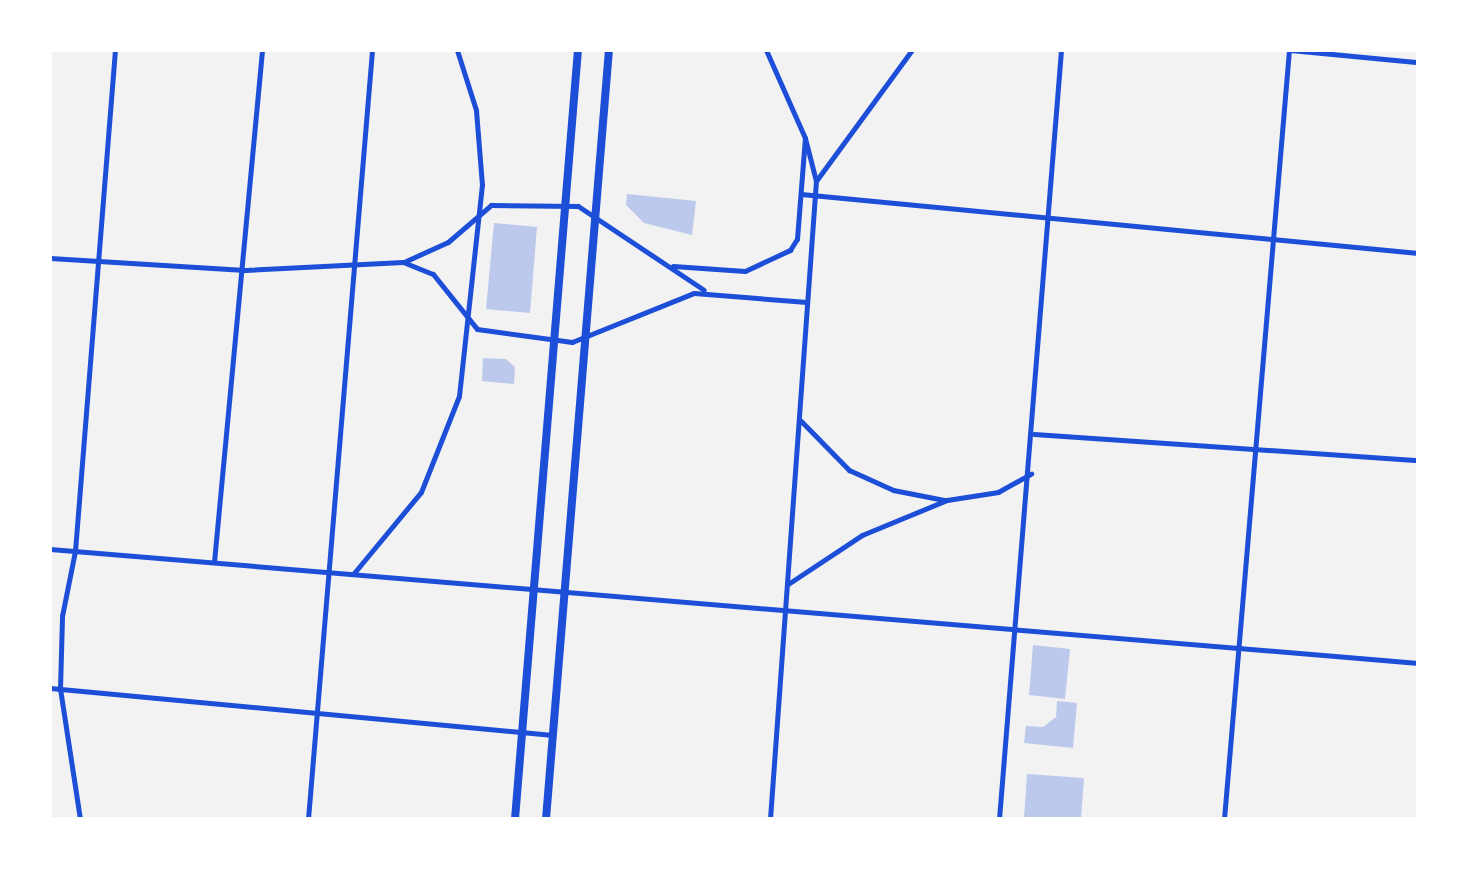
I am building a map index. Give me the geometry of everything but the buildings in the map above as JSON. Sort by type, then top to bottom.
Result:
[{"type":"main road","points":[[515,819],[578,50]]},
{"type":"main road","points":[[546,819],[609,50]]},
{"type":"street","points":[[80,819],[60,689],[62,616],[75,551],[101,266],[115,50]]},
{"type":"street","points":[[214,562],[245,270],[262,50]]},
{"type":"street","points":[[308,819],[313,713],[372,50]]},
{"type":"street","points":[[354,574],[403,518],[436,462],[459,396],[480,213],[482,146],[456,50]]},
{"type":"street","points":[[766,50],[806,138],[816,180],[770,819]]},
{"type":"street","points":[[816,180],[912,50]]},
{"type":"street","points":[[999,819],[1031,474],[1061,50]]},
{"type":"street","points":[[1224,819],[1260,450],[1272,235],[1288,50],[1418,62]]},
{"type":"street","points":[[667,265],[715,274],[769,263],[797,239],[806,138]]},
{"type":"street","points":[[801,194],[1272,235],[1418,253]]},
{"type":"street","points":[[403,262],[448,242],[491,205],[565,208],[596,212],[706,291],[807,302]]},
{"type":"street","points":[[50,258],[101,266],[245,270],[353,261],[403,262],[433,274],[468,323],[585,339],[706,291]]},
{"type":"street","points":[[799,419],[849,470],[893,490],[946,500]]},
{"type":"street","points":[[1034,434],[1418,460]]},
{"type":"street","points":[[788,584],[834,550],[946,500],[998,492],[1031,474]]},
{"type":"street","points":[[50,549],[785,611],[1015,626],[1418,663]]},
{"type":"street","points":[[50,688],[553,735]]}]
